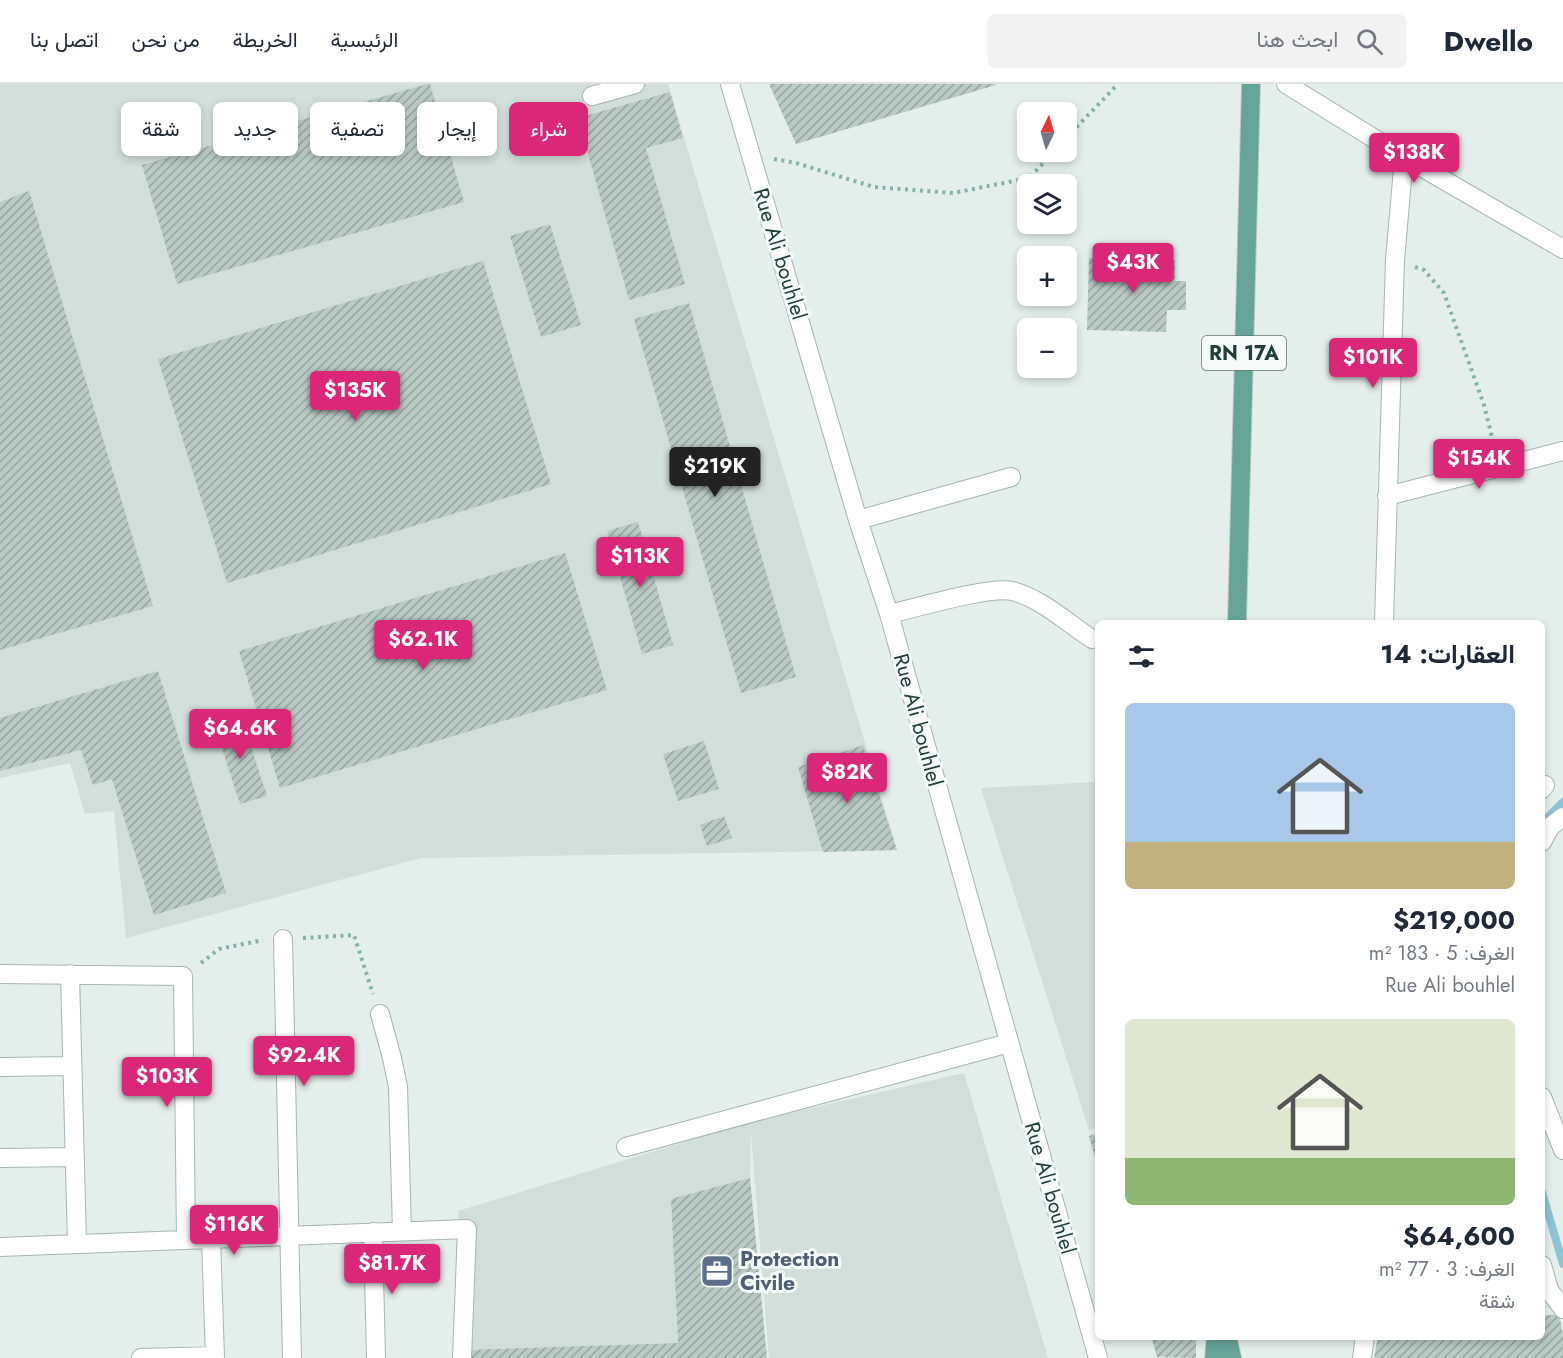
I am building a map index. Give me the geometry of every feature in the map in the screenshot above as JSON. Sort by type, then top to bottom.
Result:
[{"type":"main road","name":"RN 17A","points":[[1237,620],[1251,84]]},
{"type":"main road","points":[[1214,1358],[1216,1340]]},
{"type":"main road","points":[[1228,1340],[1232,1358]]},
{"type":"street","points":[[592,96],[634,84]]},
{"type":"street","name":"Rue Ali bouhlel","points":[[730,84],[858,520],[889,614],[1098,1358]]},
{"type":"street","points":[[1286,84],[1404,157],[1563,249]]},
{"type":"street","points":[[1384,620],[1395,260],[1404,157]]},
{"type":"street","points":[[1387,496],[1563,451]]},
{"type":"street","points":[[858,520],[1011,477]]},
{"type":"street","points":[[889,614],[991,591],[1011,591],[1023,594],[1042,605],[1092,639]]},
{"type":"street","points":[[1545,836],[1550,827],[1563,817]]},
{"type":"street","points":[[283,939],[292,1358]]},
{"type":"street","points":[[0,974],[183,976],[186,1239]]},
{"type":"street","points":[[70,975],[77,1244]]},
{"type":"street","points":[[380,1014],[398,1088],[402,1231]]},
{"type":"street","points":[[626,1147],[1009,1043]]},
{"type":"street","points":[[0,1067],[72,1066]]},
{"type":"street","points":[[1545,1105],[1563,1150]]},
{"type":"street","points":[[0,1158],[75,1157]]},
{"type":"street","points":[[0,1246],[467,1229],[462,1358]]},
{"type":"street","points":[[373,1232],[376,1358]]},
{"type":"street","points":[[141,1358],[215,1357],[211,1238]]},
{"type":"street","points":[[1545,1276],[1549,1290],[1563,1309]]},
{"type":"street","points":[[1362,1358],[1364,1340]]},
{"type":"path","points":[[1077,127],[1118,84]]},
{"type":"path","points":[[750,154],[796,164],[874,187],[952,193],[1029,178],[1044,162]]},
{"type":"path","points":[[1395,260],[1424,270],[1444,293],[1484,405],[1499,466]]},
{"type":"shaded area","points":[[0,84],[668,84],[897,850],[421,858],[126,938],[114,811],[85,814],[70,763],[0,778]]},
{"type":"shaded area","points":[[1095,782],[1095,1128],[1089,1130],[981,788]]},
{"type":"shaded area","points":[[964,1073],[1048,1358],[769,1358],[751,1133],[750,1178],[671,1200],[678,1343],[465,1350],[458,1211],[750,1122]]},
{"type":"building","points":[[430,84],[435,102],[417,102],[417,156],[451,156],[464,202],[177,284],[142,165],[174,156],[201,156],[201,148],[213,145],[213,156],[298,156],[298,121],[310,117],[310,156],[405,156],[405,102],[364,102]]},
{"type":"building","points":[[769,84],[996,84],[996,85],[796,144]]},
{"type":"building","points":[[670,92],[683,138],[646,148],[685,284],[629,300],[588,154],[588,115]]},
{"type":"building","points":[[29,191],[153,606],[0,650],[0,202]]},
{"type":"building","points":[[550,224],[581,325],[541,337],[510,236]]},
{"type":"building","points":[[1089,258],[1175,260],[1175,281],[1186,281],[1186,310],[1167,310],[1166,332],[1087,330]]},
{"type":"building","points":[[483,261],[551,484],[227,583],[158,359]]},
{"type":"building","points":[[689,303],[796,677],[741,693],[634,319]]},
{"type":"building","points":[[638,522],[673,645],[642,654],[607,531]]},
{"type":"building","points":[[565,553],[607,690],[280,788],[239,651]]},
{"type":"building","points":[[158,671],[226,893],[154,915],[112,779],[93,785],[81,750],[0,771],[0,718]]},
{"type":"building","points":[[241,716],[267,796],[240,804],[214,724]]},
{"type":"building","points":[[704,741],[719,789],[678,801],[663,754]]},
{"type":"building","points":[[863,745],[897,850],[823,852],[798,767]]},
{"type":"building","points":[[724,816],[732,838],[707,846],[700,825]]},
{"type":"building","points":[[1095,1134],[1095,1158],[1089,1136]]},
{"type":"building","name":"Protection Civile","points":[[750,1178],[767,1358],[465,1358],[465,1350],[678,1343],[671,1199]]},
{"type":"building","points":[[1559,1314],[1563,1335],[1563,1358],[1374,1358],[1377,1340],[1545,1340],[1545,1316]]},
{"type":"building","points":[[1152,1340],[1196,1340],[1196,1358],[1157,1357]]},
{"type":"waterway","points":[[1545,820],[1563,802]]},
{"type":"waterway","points":[[1545,1202],[1563,1264]]},
{"type":"place","name":"Protection Civile","points":[[717,1271]]}]
